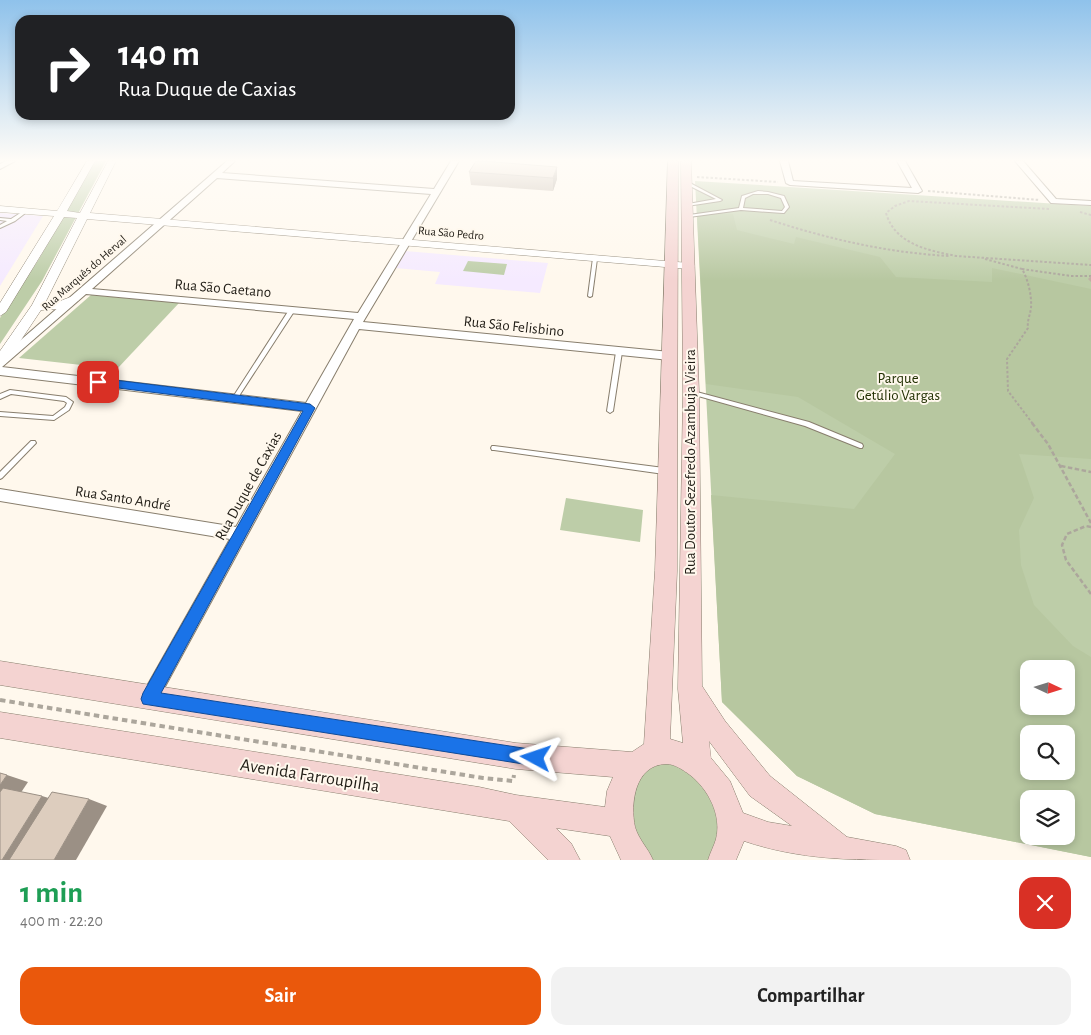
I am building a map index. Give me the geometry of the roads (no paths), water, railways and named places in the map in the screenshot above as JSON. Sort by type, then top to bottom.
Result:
[{"type":"main road","name":"Rua Doutor Sezefredo Azambuja Vieira","points":[[676,201],[691,392],[690,689],[698,762]]},
{"type":"main road","name":"Rua Doutor Sezefredo Azambuja Vieira","points":[[645,759],[666,571],[670,356],[688,201]]},
{"type":"main road","points":[[0,673],[149,699],[516,756],[645,759],[677,753],[698,762],[710,773],[720,788],[727,804],[731,822],[730,840],[722,860]]},
{"type":"main road","points":[[690,689],[716,730],[760,786],[796,812],[839,848]]},
{"type":"main road","name":"Avenida Farroupilha","points":[[0,725],[479,801],[516,810],[620,823]]},
{"type":"main road","points":[[639,860],[626,841],[620,823],[619,801],[624,781],[645,759]]},
{"type":"main road","points":[[516,810],[566,860]]},
{"type":"main road","points":[[731,822],[768,836],[896,860]]},
{"type":"street","points":[[0,312],[69,201]]},
{"type":"street","points":[[0,363],[38,305],[92,201]]},
{"type":"street","name":"Rua Marquês do Herval","points":[[0,363],[185,201]]},
{"type":"street","name":"Rua Duque de Caxias","points":[[149,699],[358,320],[430,201]]},
{"type":"street","points":[[1056,201],[1091,203]]},
{"type":"street","name":"Rua São Pedro","points":[[0,209],[681,265]]},
{"type":"street","name":"Rua São Caetano","points":[[83,291],[292,310],[358,320]]},
{"type":"street","points":[[38,305],[44,307],[58,306],[73,300]]},
{"type":"street","name":"Rua São Felisbino","points":[[358,320],[619,352],[670,356]]},
{"type":"street","points":[[0,371],[310,408]]},
{"type":"street","name":"Rua Santo André","points":[[0,494],[240,534]]},
{"type":"lane","points":[[688,210],[716,201]]},
{"type":"lane","points":[[741,209],[742,201]]},
{"type":"lane","points":[[688,210],[741,209],[783,212],[787,207],[785,201]]},
{"type":"lane","points":[[0,227],[26,211]]},
{"type":"lane","points":[[0,219],[13,220]]},
{"type":"lane","points":[[590,296],[595,259]]},
{"type":"lane","points":[[235,398],[292,310]]},
{"type":"lane","points":[[610,411],[619,352]]},
{"type":"lane","points":[[0,397],[10,392],[66,399],[70,402],[68,408],[54,418],[0,414]]},
{"type":"lane","points":[[691,392],[806,424],[860,446]]},
{"type":"lane","points":[[0,476],[33,443]]},
{"type":"lane","points":[[494,448],[668,471]]},
{"type":"park label","name":"Parque Getúlio Vargas","points":[[898,386]]}]
